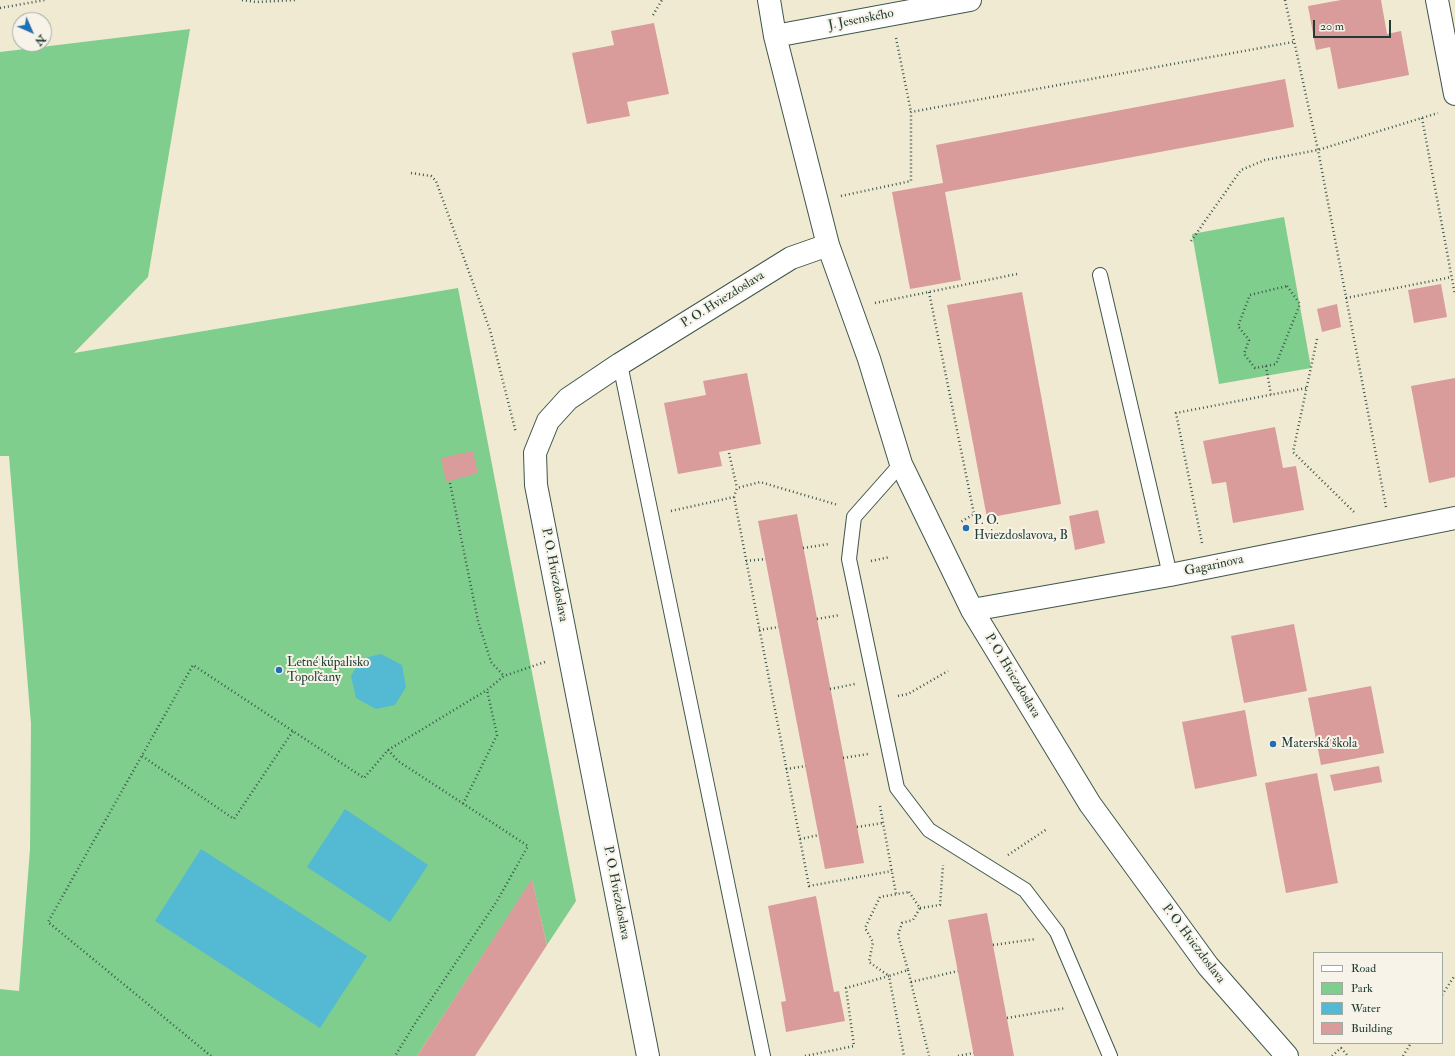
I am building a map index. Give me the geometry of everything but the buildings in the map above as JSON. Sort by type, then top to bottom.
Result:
[{"type":"street","name":"P. O. Hviezdoslava","points":[[769,0],[775,36],[828,245],[869,359],[901,464],[972,610],[1090,804],[1208,966],[1287,1056]]},
{"type":"street","name":"J. Jesenského","points":[[775,36],[970,0]]},
{"type":"street","points":[[1437,0],[1455,94]]},
{"type":"street","name":"P. O. Hviezdoslava","points":[[648,1056],[536,485],[535,453],[548,421],[568,399],[620,364],[791,258],[828,245]]},
{"type":"street","name":"Gagarinova","points":[[972,610],[1170,575],[1455,518]]},
{"type":"lane","points":[[1100,275],[1170,575]]},
{"type":"lane","points":[[620,364],[762,1056]]},
{"type":"lane","points":[[901,464],[854,517],[849,559],[897,788],[929,830],[1025,890],[1057,932],[1110,1056]]},
{"type":"path","points":[[0,8],[45,0]]},
{"type":"path","points":[[242,0],[256,2],[297,0]]},
{"type":"path","points":[[653,15],[662,0]]},
{"type":"path","points":[[1285,0],[1293,42],[1318,150],[1386,508]]},
{"type":"path","points":[[840,196],[911,181],[911,112],[895,35]]},
{"type":"path","points":[[911,112],[1293,42]]},
{"type":"path","points":[[1190,241],[1241,170],[1265,160],[1318,150],[1438,113]]},
{"type":"path","points":[[1422,118],[1455,295]]},
{"type":"path","points":[[411,173],[430,176],[436,181],[490,330],[517,434]]},
{"type":"path","points":[[873,303],[1017,274]]},
{"type":"path","points":[[1346,298],[1452,277]]},
{"type":"path","points":[[1287,286],[1300,304],[1276,364],[1266,366],[1255,368],[1244,354],[1249,340],[1238,326],[1250,295],[1287,286]]},
{"type":"path","points":[[928,292],[974,514],[959,523]]},
{"type":"path","points":[[1317,339],[1293,452],[1357,515]]},
{"type":"path","points":[[1266,366],[1271,395]]},
{"type":"path","points":[[1203,548],[1176,413],[1306,388]]},
{"type":"path","points":[[730,452],[737,488],[734,497],[809,886],[892,871]]},
{"type":"path","points":[[737,488],[760,482],[840,506]]},
{"type":"path","points":[[450,483],[478,621],[491,662],[504,676]]},
{"type":"path","points":[[651,516],[734,497]]},
{"type":"path","points":[[803,548],[829,544]]},
{"type":"path","points":[[746,561],[766,559]]},
{"type":"path","points":[[817,619],[842,614]]},
{"type":"path","points":[[759,630],[779,627]]},
{"type":"path","points":[[211,1056],[48,922],[193,665],[364,778],[388,750],[488,690],[504,676],[545,662]]},
{"type":"path","points":[[908,694],[948,671]]},
{"type":"path","points":[[830,689],[856,684]]},
{"type":"path","points":[[463,804],[497,735],[488,690]]},
{"type":"path","points":[[142,756],[234,819],[293,731]]},
{"type":"path","points":[[388,750],[398,761],[528,846],[496,901],[395,1056]]},
{"type":"path","points":[[843,758],[870,754]]},
{"type":"path","points":[[786,769],[806,766]]},
{"type":"path","points":[[880,806],[896,894]]},
{"type":"path","points":[[857,827],[883,823]]},
{"type":"path","points":[[994,870],[1010,853],[1047,829]]},
{"type":"path","points":[[800,839],[819,835]]},
{"type":"path","points":[[920,908],[940,905],[943,865]]},
{"type":"path","points":[[904,1056],[889,976],[869,962],[873,942],[865,928],[880,897],[908,892],[920,908]]},
{"type":"path","points":[[920,908],[913,920],[902,923],[898,935],[929,1056]]},
{"type":"path","points":[[993,945],[1040,939]]},
{"type":"path","points":[[806,1056],[854,1046],[846,988],[908,970]]},
{"type":"path","points":[[911,982],[958,971]]},
{"type":"path","points":[[1443,993],[1455,975]]},
{"type":"path","points":[[1006,1018],[1069,1007]]},
{"type":"path","points":[[1402,1056],[1410,1044]]},
{"type":"path","points":[[1332,1056],[1341,1048],[1348,1056]]},
{"type":"path","points":[[958,1056],[974,1053]]},
{"type":"green space","name":"Letné kúpalisko Topoľčany","points":[[190,29],[148,277],[74,353],[458,288],[576,901],[547,945],[532,880],[417,1056],[0,1056],[0,989],[19,991],[30,849],[31,724],[9,456],[0,456],[0,52],[12,51],[12,52],[52,52],[52,46]]},
{"type":"green space","points":[[1284,217],[1311,368],[1219,384],[1192,234]]},
{"type":"water","points":[[381,654],[402,665],[406,687],[395,705],[376,709],[356,698],[351,676],[361,659]]},
{"type":"water","points":[[345,809],[428,865],[390,922],[307,867]]},
{"type":"water","points":[[201,849],[367,956],[320,1028],[155,921]]},
{"type":"place","name":"P. O. Hviezdoslavova, B","points":[[966,528]]},
{"type":"place","name":"Letné kúpalisko Topoľčany","points":[[279,670]]},
{"type":"place","name":"Materská škola","points":[[1273,744]]}]
